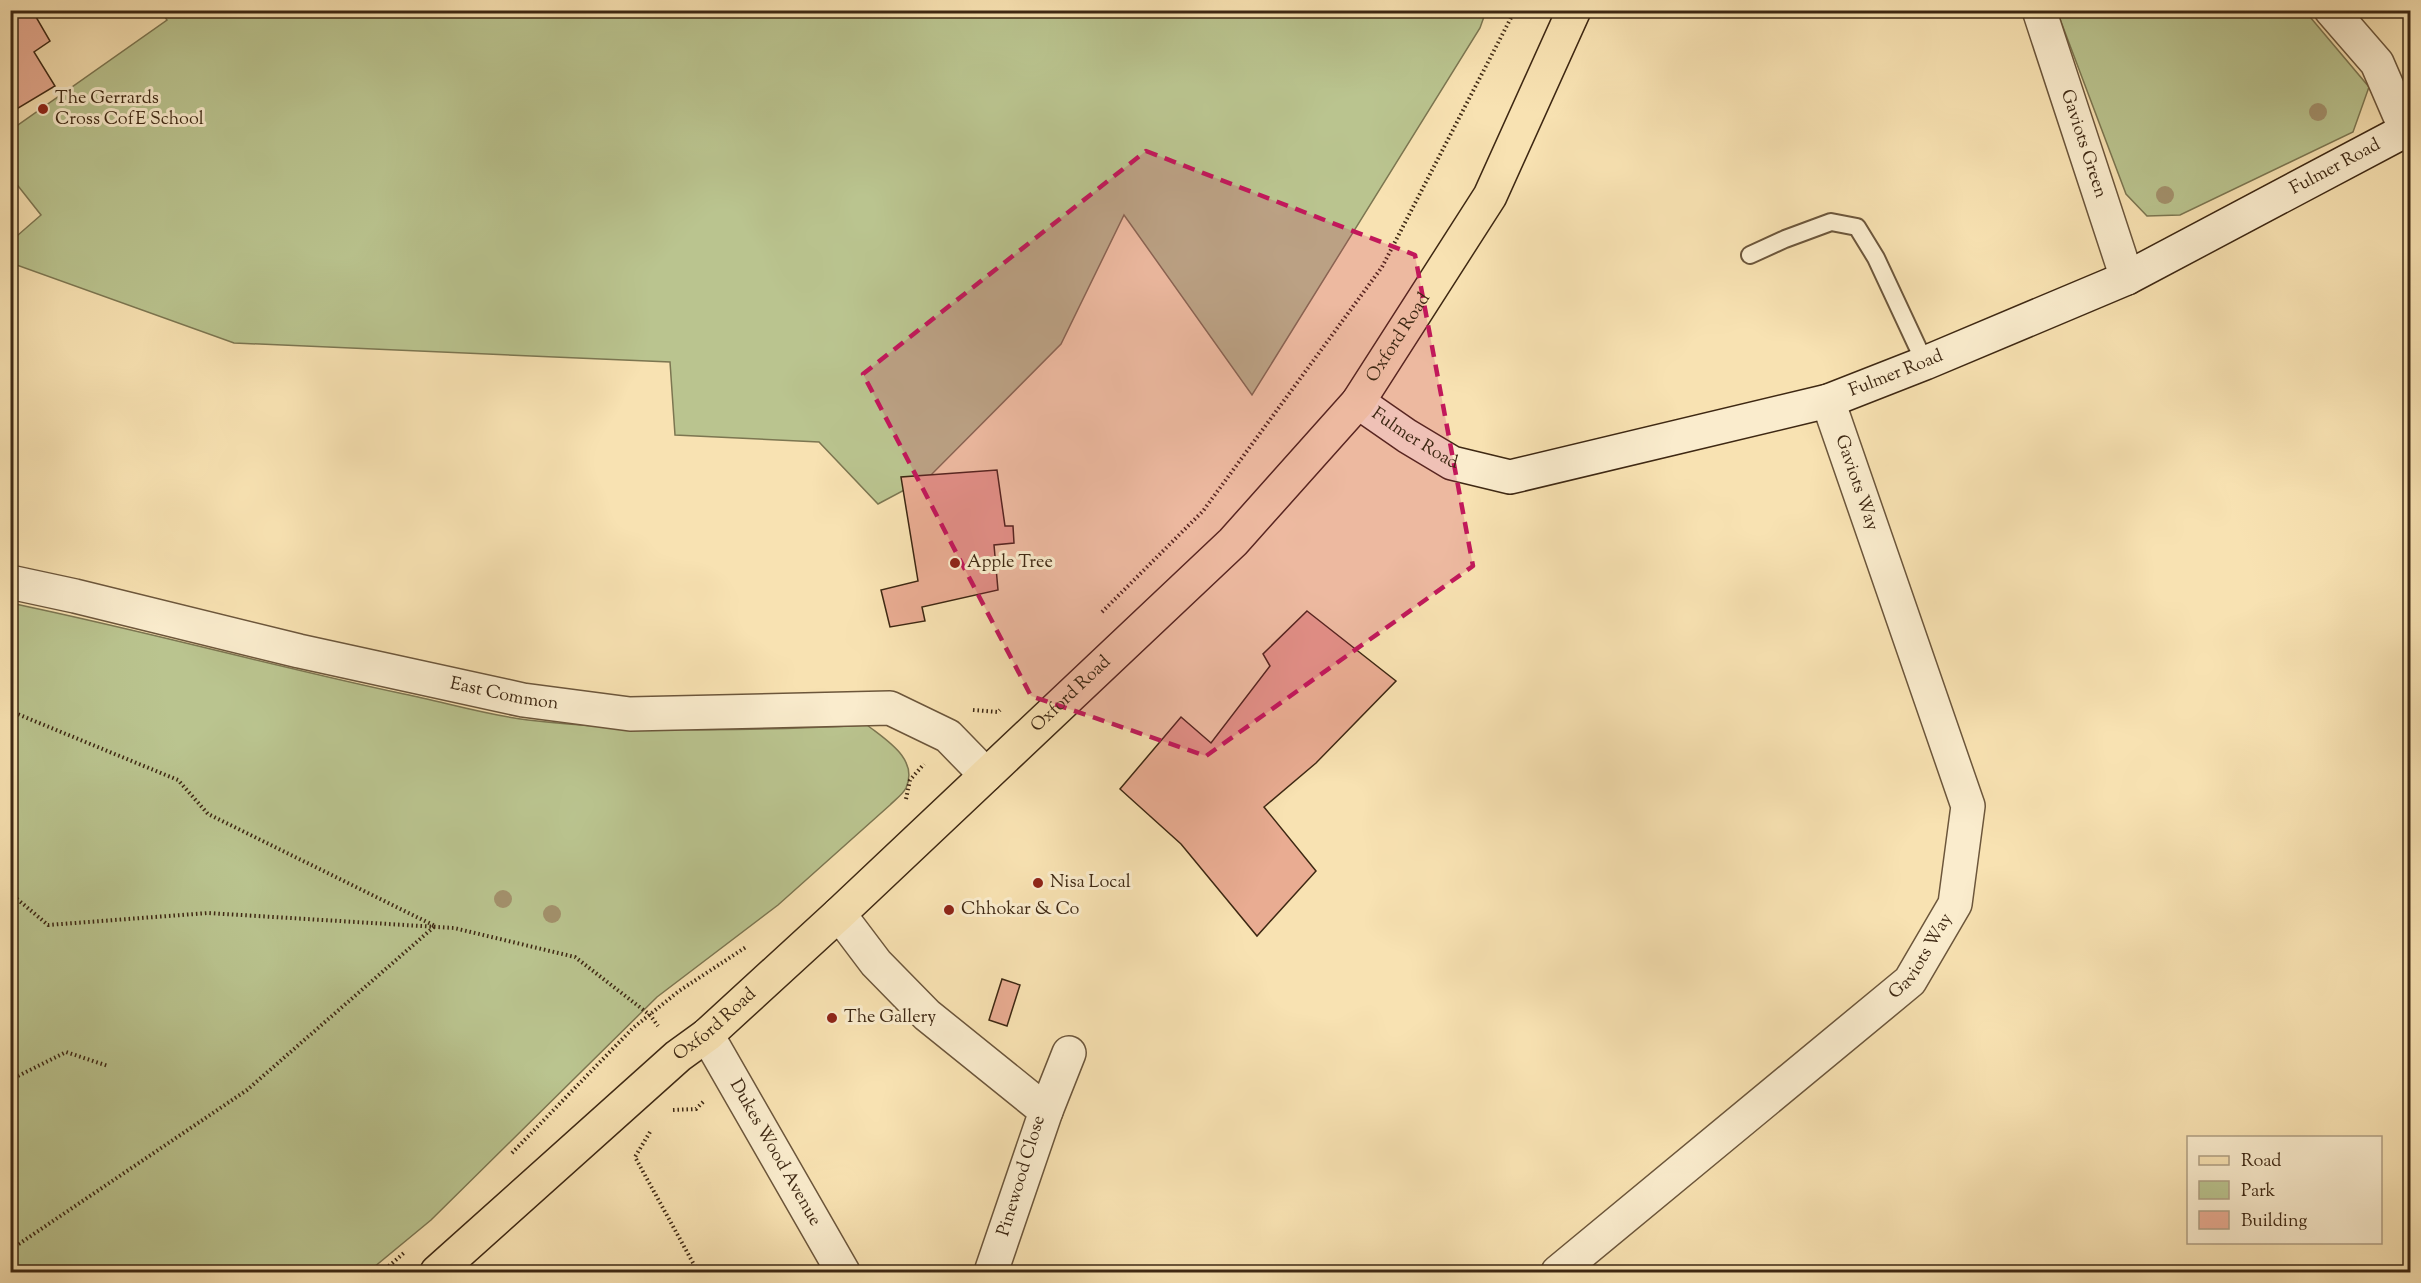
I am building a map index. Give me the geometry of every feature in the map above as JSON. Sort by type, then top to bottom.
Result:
[{"type":"main road","name":"Oxford Road","points":[[437,1272],[678,1056],[707,1035],[839,914],[1233,542],[1358,402],[1490,196],[1574,10]]},
{"type":"street","name":"Gaviots Green","points":[[2038,10],[2127,278]]},
{"type":"street","points":[[2331,10],[2377,63],[2408,129]]},
{"type":"street","name":"Fulmer Road","points":[[1358,402],[1407,436],[1452,463],[1510,477],[1828,401],[2127,278],[2408,129]]},
{"type":"street","name":"Gaviots Way","points":[[1558,1272],[1910,981],[1955,904],[1968,806],[1828,401]]},
{"type":"street","name":"East Common","points":[[10,582],[299,651],[523,700],[630,714],[890,708],[948,736],[986,775]]},
{"type":"street","name":"Pinewood Close","points":[[839,914],[876,963],[927,1015],[1046,1111],[991,1272]]},
{"type":"street","name":"Dukes Wood Avenue","points":[[707,1035],[843,1272]]},
{"type":"street","points":[[1046,1111],[1069,1053]]},
{"type":"lane","points":[[1750,255],[1831,222],[1857,227],[1876,258],[1925,363]]},
{"type":"path","points":[[1095,620],[1118,594],[1203,511],[1382,267],[1515,10]]},
{"type":"path","points":[[905,802],[909,794],[910,780],[974,709],[998,712],[1007,706]]},
{"type":"path","points":[[10,711],[178,780],[208,814],[435,926]]},
{"type":"path","points":[[10,893],[48,925],[208,913],[435,926],[454,928],[575,957],[650,1015],[678,1056]]},
{"type":"path","points":[[10,1250],[247,1090],[435,926]]},
{"type":"path","points":[[510,1156],[633,1028],[679,991],[749,946]]},
{"type":"path","points":[[10,1080],[66,1052],[108,1066]]},
{"type":"path","points":[[663,1111],[696,1109],[733,1077]]},
{"type":"path","points":[[652,1130],[634,1158],[698,1272]]},
{"type":"path","points":[[382,1272],[408,1250]]},
{"type":"highlighted area","points":[[1146,151],[1415,255],[1473,566],[1206,756],[1031,696],[863,374]]},
{"type":"green space","points":[[161,11],[1486,11],[1480,28],[1252,395],[1124,215],[1061,344],[929,477],[878,504],[819,442],[675,435],[670,362],[234,343],[11,263],[10,242],[41,215],[11,177],[11,130],[167,20]]},
{"type":"green space","points":[[2057,11],[2305,11],[2369,87],[2353,132],[2180,215],[2147,216],[2126,194]]},
{"type":"green space","points":[[10,603],[512,718],[655,729],[782,729],[867,725],[898,751],[908,768],[909,778],[906,788],[899,797],[778,905],[657,997],[431,1220],[368,1272],[11,1272]]},
{"type":"building","points":[[10,10],[32,10],[50,41],[34,52],[55,86],[10,113]]},
{"type":"building","name":"Apple Tree","points":[[997,470],[1005,526],[1013,526],[1014,543],[994,545],[998,590],[922,607],[925,621],[890,627],[881,590],[918,581],[901,477]]},
{"type":"building","points":[[1307,611],[1396,681],[1316,763],[1264,807],[1316,871],[1257,936],[1181,844],[1120,789],[1181,717],[1211,743],[1270,666],[1263,654]]},
{"type":"building","points":[[1002,979],[1020,985],[1007,1026],[989,1020]]},
{"type":"place","name":"The Gerrards Cross CofE School","points":[[43,109]]},
{"type":"place","name":"Apple Tree","points":[[955,563]]},
{"type":"place","name":"Nisa Local","points":[[1038,883]]},
{"type":"place","name":"Chhokar & Co","points":[[949,910]]},
{"type":"place","name":"The Gallery","points":[[832,1018]]}]
